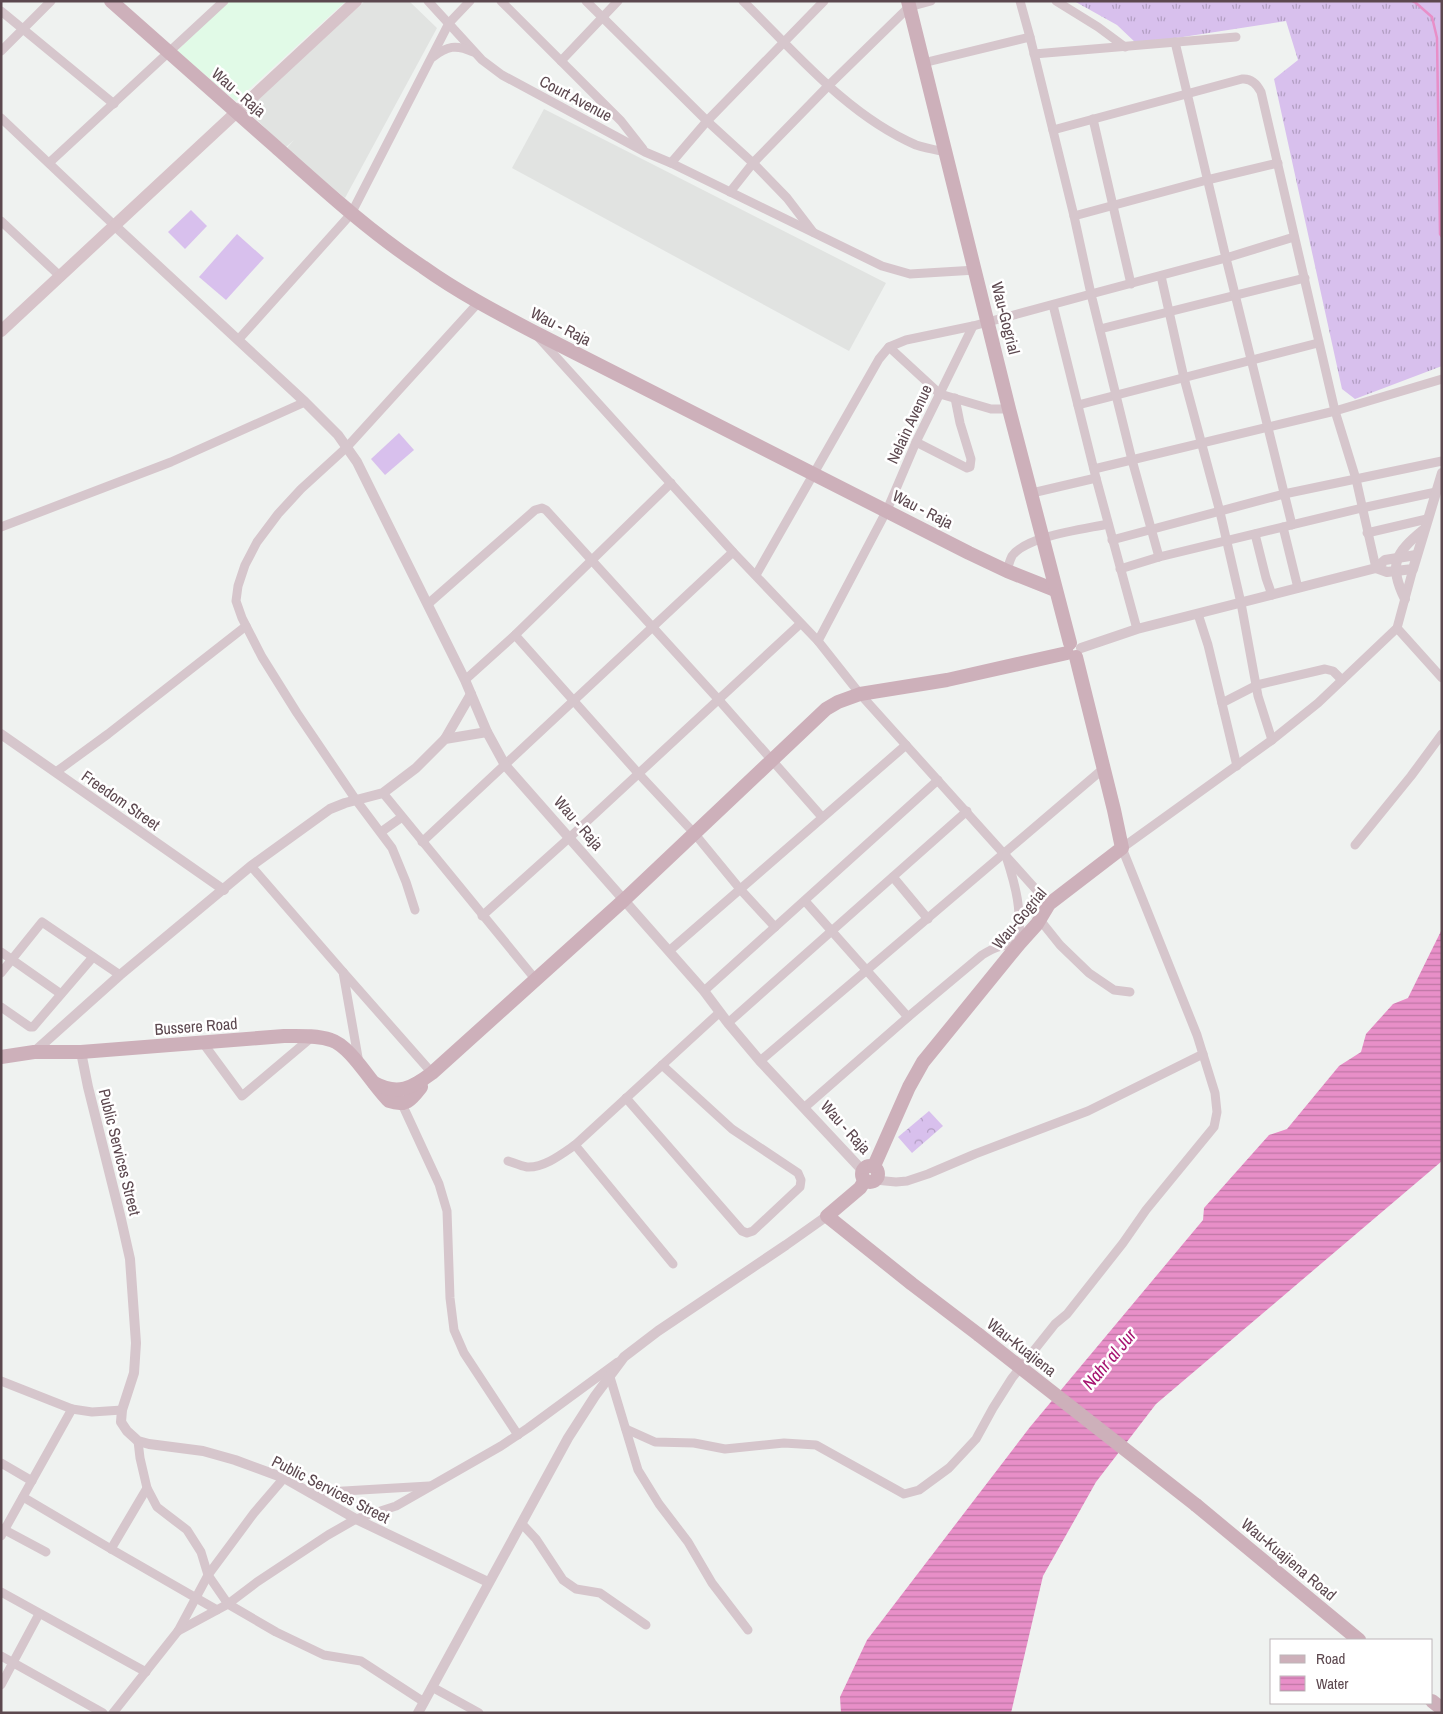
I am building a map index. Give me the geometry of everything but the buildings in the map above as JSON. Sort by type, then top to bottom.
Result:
[{"type":"main road","points":[[1,331],[356,1]]},
{"type":"main road","name":"Wau - Raja","points":[[112,2],[168,54],[350,214],[422,267],[478,303],[1007,571],[1055,590]]},
{"type":"main road","name":"Wau-Gogrial","points":[[827,1216],[860,1188],[869,1174],[908,1087],[923,1062],[1040,920],[1050,904],[1122,848],[1073,650],[1055,590],[1032,493],[1009,409],[976,270],[908,4]]},
{"type":"main road","points":[[374,1083],[391,1090],[409,1088],[432,1073],[624,900],[826,710],[838,702],[860,694],[947,680],[1073,650]]},
{"type":"main road","name":"Bussere Road","points":[[1,1057],[34,1052],[80,1052],[284,1036],[312,1037],[337,1042],[389,1101],[402,1104]]},
{"type":"main road","points":[[402,1104],[417,1093],[421,1087],[416,1084]]},
{"type":"main road","name":"Wau-Kuajiena","points":[[827,1216],[1196,1504]]},
{"type":"main road","name":"Wau-Kuajiena Road","points":[[1196,1504],[1358,1639]]},
{"type":"street","points":[[1,51],[51,1]]},
{"type":"street","name":"Court Avenue","points":[[428,1],[482,60],[502,75],[645,152],[882,266],[910,274],[976,270]]},
{"type":"street","points":[[238,340],[350,214],[449,23],[470,1]]},
{"type":"street","points":[[501,1],[621,121],[645,152]]},
{"type":"street","points":[[586,1],[706,121],[753,163],[787,198],[814,234]]},
{"type":"street","points":[[561,61],[618,1]]},
{"type":"street","points":[[743,1],[828,86],[860,112],[887,130],[918,145],[946,152]]},
{"type":"street","points":[[671,163],[706,121],[824,1]]},
{"type":"street","points":[[730,192],[753,163],[908,4],[931,1]]},
{"type":"street","points":[[1020,1],[1132,460],[1159,557]]},
{"type":"street","points":[[1056,1],[1098,26],[1125,47]]},
{"type":"street","points":[[49,163],[168,54],[218,3]]},
{"type":"street","points":[[1,10],[114,104]]},
{"type":"street","points":[[923,63],[1030,37]]},
{"type":"street","points":[[1034,54],[1236,37]]},
{"type":"street","points":[[1174,42],[1234,295],[1269,426],[1284,494],[1298,588]]},
{"type":"street","points":[[431,59],[444,48],[450,46],[472,51],[482,60]]},
{"type":"street","points":[[1053,130],[1242,79],[1255,83],[1261,92],[1305,278],[1318,342],[1335,411],[1356,479],[1376,568]]},
{"type":"street","points":[[1,118],[114,225]]},
{"type":"street","points":[[1093,119],[1131,284]]},
{"type":"street","points":[[1074,216],[1278,163]]},
{"type":"street","points":[[1,221],[61,277]]},
{"type":"street","name":"Wau - Raja","points":[[114,225],[305,402],[347,447],[357,462],[428,604],[465,680],[487,732],[505,765],[704,991],[760,1061],[805,1107],[835,1142],[869,1174]]},
{"type":"street","points":[[756,575],[813,472],[879,359],[889,347],[906,340],[973,326],[1161,276],[1294,237]]},
{"type":"street","points":[[1161,276],[1184,378],[1242,603],[1258,696],[1272,740]]},
{"type":"street","points":[[1100,329],[1169,310],[1305,278]]},
{"type":"street","points":[[415,910],[399,862],[381,832],[356,800],[297,713],[262,657],[236,601],[238,586],[245,565],[257,542],[278,514],[301,489],[347,447],[478,303]]},
{"type":"street","points":[[1053,305],[1112,540],[1137,629]]},
{"type":"street","name":"Nelain Avenue","points":[[818,641],[887,510],[916,442],[973,326]]},
{"type":"street","points":[[534,332],[733,552],[818,641],[860,694],[1050,904]]},
{"type":"street","points":[[1078,405],[1318,342]]},
{"type":"street","points":[[889,347],[940,394],[991,409],[1009,409]]},
{"type":"street","points":[[1032,493],[1095,474],[1132,460],[1335,411],[1442,379]]},
{"type":"street","points":[[916,442],[967,468],[970,467],[971,459],[954,398]]},
{"type":"street","points":[[1,527],[171,462],[305,402]]},
{"type":"street","points":[[1112,540],[1284,494],[1442,461]]},
{"type":"street","points":[[626,1429],[654,1442],[694,1443],[725,1449],[784,1443],[816,1445],[904,1494],[919,1490],[949,1468],[976,1439],[1012,1378],[1055,1324],[1066,1314],[1123,1243],[1146,1210],[1214,1127],[1217,1112],[1215,1092],[1197,1035],[1122,848],[1272,740],[1318,703],[1398,628],[1416,555],[1442,473]]},
{"type":"street","points":[[465,680],[591,561],[670,483]]},
{"type":"street","points":[[1120,569],[1159,557],[1436,492]]},
{"type":"street","points":[[428,604],[539,508],[546,510],[822,817]]},
{"type":"street","points":[[1007,571],[1012,556],[1027,545],[1042,538],[1108,524]]},
{"type":"street","points":[[1367,533],[1426,524]]},
{"type":"street","points":[[1405,599],[1397,583],[1395,572],[1397,558],[1426,524]]},
{"type":"street","points":[[1255,534],[1272,595]]},
{"type":"street","points":[[422,842],[733,552]]},
{"type":"street","points":[[1073,650],[1137,629],[1376,568],[1385,560],[1416,555]]},
{"type":"street","points":[[1376,568],[1387,572],[1413,569]]},
{"type":"street","points":[[1198,614],[1237,766]]},
{"type":"street","points":[[482,916],[800,624]]},
{"type":"street","points":[[56,772],[108,734],[246,626]]},
{"type":"street","points":[[1398,628],[1442,678]]},
{"type":"street","points":[[515,634],[694,833],[740,889],[775,927]]},
{"type":"street","points":[[1222,702],[1257,685],[1325,669],[1333,671],[1342,680]]},
{"type":"street","points":[[34,1052],[120,975],[251,866],[330,809],[383,793],[416,768],[445,739],[471,694]]},
{"type":"street","points":[[445,739],[487,732]]},
{"type":"street","name":"Freedom Street","points":[[1,734],[224,890]]},
{"type":"street","points":[[1355,845],[1411,776],[1442,734]]},
{"type":"street","points":[[669,951],[906,745]]},
{"type":"street","points":[[760,1061],[1103,769]]},
{"type":"street","points":[[704,991],[938,780]]},
{"type":"street","points":[[383,793],[536,980]]},
{"type":"street","points":[[728,1022],[967,811]]},
{"type":"street","points":[[381,832],[402,817]]},
{"type":"street","points":[[805,1107],[982,955],[994,947],[1003,944],[1019,944],[1018,896],[1004,852]]},
{"type":"street","points":[[251,866],[432,1073]]},
{"type":"street","points":[[893,878],[928,919]]},
{"type":"street","points":[[805,901],[908,1017]]},
{"type":"street","points":[[1040,920],[1060,945],[1089,973],[1114,990],[1130,992]]},
{"type":"street","points":[[1,973],[42,922],[120,975]]},
{"type":"street","points":[[1,952],[61,994]]},
{"type":"street","points":[[1,1007],[30,1027],[33,1026],[93,957]]},
{"type":"street","points":[[343,972],[360,1067]]},
{"type":"street","points":[[508,1161],[528,1167],[539,1165],[562,1154],[720,1012]]},
{"type":"street","points":[[203,1043],[242,1096],[312,1037]]},
{"type":"street","name":"Public Services Street","points":[[80,1052],[130,1259],[136,1343],[134,1373],[122,1410]]},
{"type":"street","points":[[869,1174],[896,1182],[907,1181],[928,1174],[1088,1111],[1203,1054]]},
{"type":"street","points":[[626,1098],[742,1231],[748,1233],[753,1231],[800,1187],[801,1180],[798,1173],[732,1128],[662,1065]]},
{"type":"street","points":[[402,1104],[439,1184],[447,1211],[450,1298],[454,1330],[464,1353],[518,1435]]},
{"type":"street","points":[[574,1145],[673,1264]]},
{"type":"street","points":[[178,1631],[228,1604],[256,1582],[328,1535],[356,1519],[396,1506],[518,1435],[658,1331],[827,1216]]},
{"type":"street","points":[[418,1713],[568,1438],[624,1357]]},
{"type":"street","points":[[610,1377],[638,1470],[659,1504],[688,1542],[712,1583],[748,1630]]},
{"type":"street","points":[[1,1381],[72,1409],[92,1412],[122,1410],[122,1422],[127,1431],[138,1441],[147,1488],[157,1507],[188,1530],[201,1552],[208,1575],[228,1604],[276,1632],[324,1655],[361,1661],[424,1702]]},
{"type":"street","points":[[46,1552],[2,1531],[24,1497],[72,1409]]},
{"type":"street","name":"Public Services Street","points":[[138,1441],[202,1452],[235,1460],[284,1478],[356,1519],[488,1582]]},
{"type":"street","points":[[1,1464],[32,1481]]},
{"type":"street","points":[[113,1713],[178,1631],[208,1575],[254,1513],[284,1478]]},
{"type":"street","points":[[310,1493],[432,1486]]},
{"type":"street","points":[[111,1549],[147,1488]]},
{"type":"street","points":[[24,1497],[217,1610]]},
{"type":"street","points":[[522,1524],[536,1539],[564,1580],[576,1589],[600,1594],[646,1625]]},
{"type":"street","points":[[1,1592],[146,1672]]},
{"type":"street","points":[[1,1685],[39,1614]]},
{"type":"street","points":[[1,1656],[15,1662],[103,1713]]},
{"type":"street","points":[[432,1687],[479,1713]]},
{"type":"shaded area","points":[[229,1],[346,1],[236,101],[177,51]]},
{"type":"shaded area","points":[[365,1],[409,1],[437,28],[345,198],[286,149],[294,140],[285,148],[246,109]]},
{"type":"shaded area","points":[[544,109],[886,283],[849,351],[512,168]]},
{"type":"green space","points":[[1074,1],[1442,1],[1442,366],[1355,399],[1342,389],[1274,79],[1298,60],[1286,21],[1137,44],[1117,25]]},
{"type":"green space","points":[[191,210],[207,226],[185,249],[168,232]]},
{"type":"green space","points":[[237,234],[264,258],[226,300],[199,277]]},
{"type":"green space","points":[[399,433],[414,450],[385,475],[371,459]]},
{"type":"green space","points":[[929,1111],[943,1126],[912,1153],[898,1137]]},
{"type":"water","name":"Nahr al Jur","points":[[1442,929],[1442,1161],[1156,1404],[1096,1482],[1043,1576],[1011,1713],[841,1713],[840,1697],[867,1640],[1030,1427],[1203,1220],[1204,1208],[1269,1135],[1287,1129],[1339,1066],[1361,1052],[1366,1034],[1393,1004],[1408,998]]},
{"type":"waterway","points":[[1412,1],[1432,17],[1437,38],[1440,234],[1442,237]]}]
